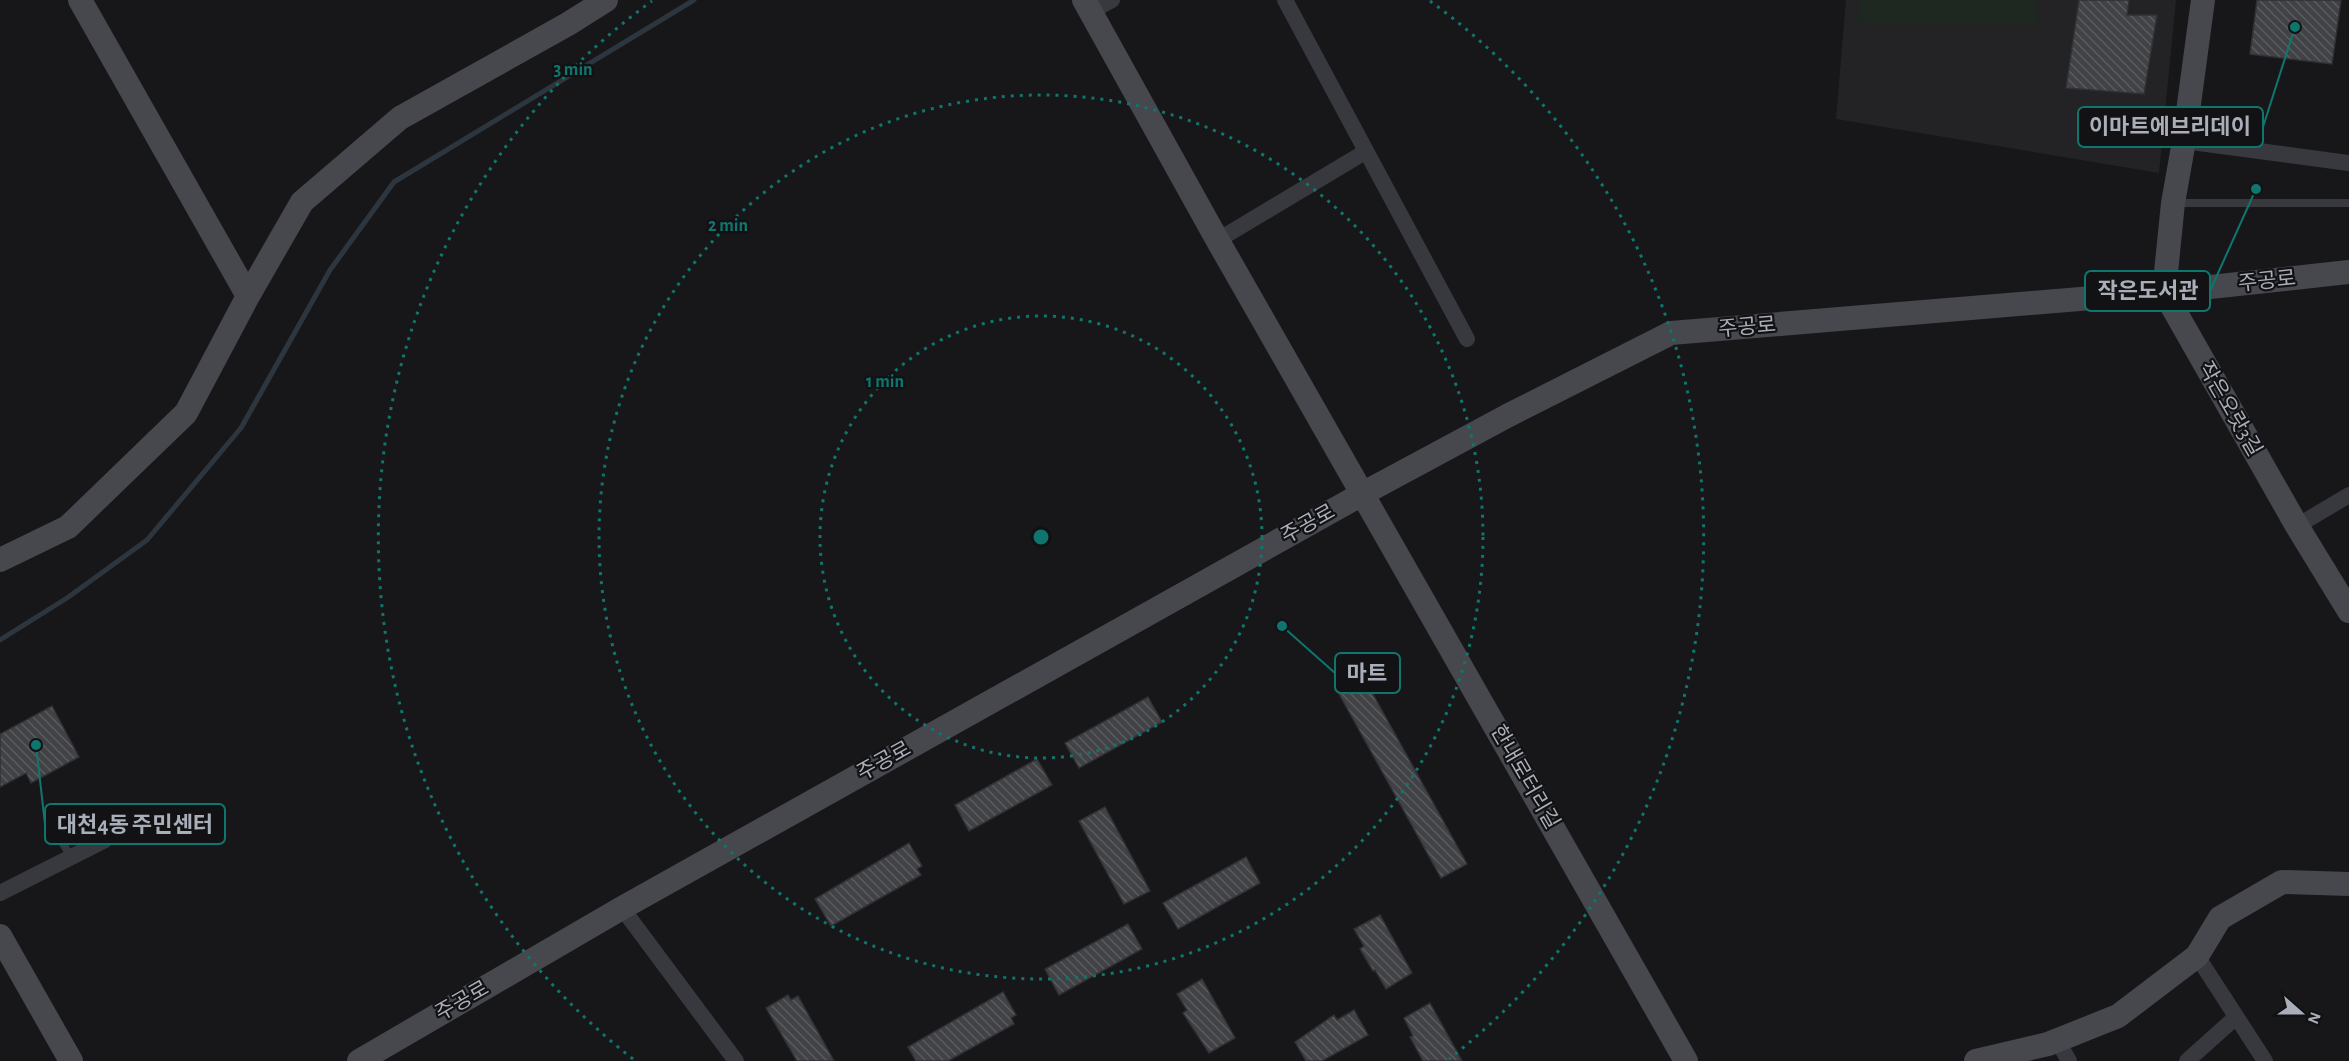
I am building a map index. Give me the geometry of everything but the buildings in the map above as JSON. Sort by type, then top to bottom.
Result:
[{"type":"street","points":[[80,0],[248,296]]},
{"type":"street","points":[[0,560],[68,527],[186,413],[248,296],[302,202],[400,118],[568,24],[606,0]]},
{"type":"street","points":[[1087,6],[1112,0]]},
{"type":"street","points":[[1285,0],[1467,339]]},
{"type":"street","points":[[2164,292],[2173,203],[2184,141],[2203,0]]},
{"type":"street","name":"한내로터리길","points":[[1087,6],[1686,1061]]},
{"type":"street","points":[[2184,141],[2349,163]]},
{"type":"street","points":[[1218,240],[1365,152]]},
{"type":"street","name":"주공로","points":[[359,1061],[622,908],[1364,493],[1507,416],[1671,333],[2164,292],[2349,272]]},
{"type":"street","name":"작은오랏3길","points":[[2164,292],[2297,526],[2349,611]]},
{"type":"street","points":[[2297,526],[2349,495]]},
{"type":"street","points":[[0,893],[105,840]]},
{"type":"street","points":[[1976,1061],[2063,1051],[2118,1016],[2197,956],[2220,918],[2282,882],[2349,884]]},
{"type":"street","points":[[622,908],[736,1061]]},
{"type":"street","points":[[0,936],[71,1061]]},
{"type":"street","points":[[2197,956],[2265,1061]]},
{"type":"street","points":[[2187,1061],[2236,1017]]},
{"type":"lane","points":[[2173,203],[2349,203]]},
{"type":"lane","points":[[56,832],[71,857]]},
{"type":"shaded area","points":[[1846,0],[2176,0],[2159,173],[1836,119]]},
{"type":"shaded area","points":[[1859,0],[2038,0],[2036,25],[1857,23]]},
{"type":"waterway","points":[[0,640],[67,598],[147,540],[241,428],[330,270],[394,182],[694,0]]},
{"type":"place","name":"이마트에브리데이","points":[[2295,27]]},
{"type":"place","name":"작은도서관","points":[[2256,189]]},
{"type":"place","name":"마트","points":[[1282,626]]},
{"type":"place","name":"대천4동 주민센터","points":[[36,745]]}]
